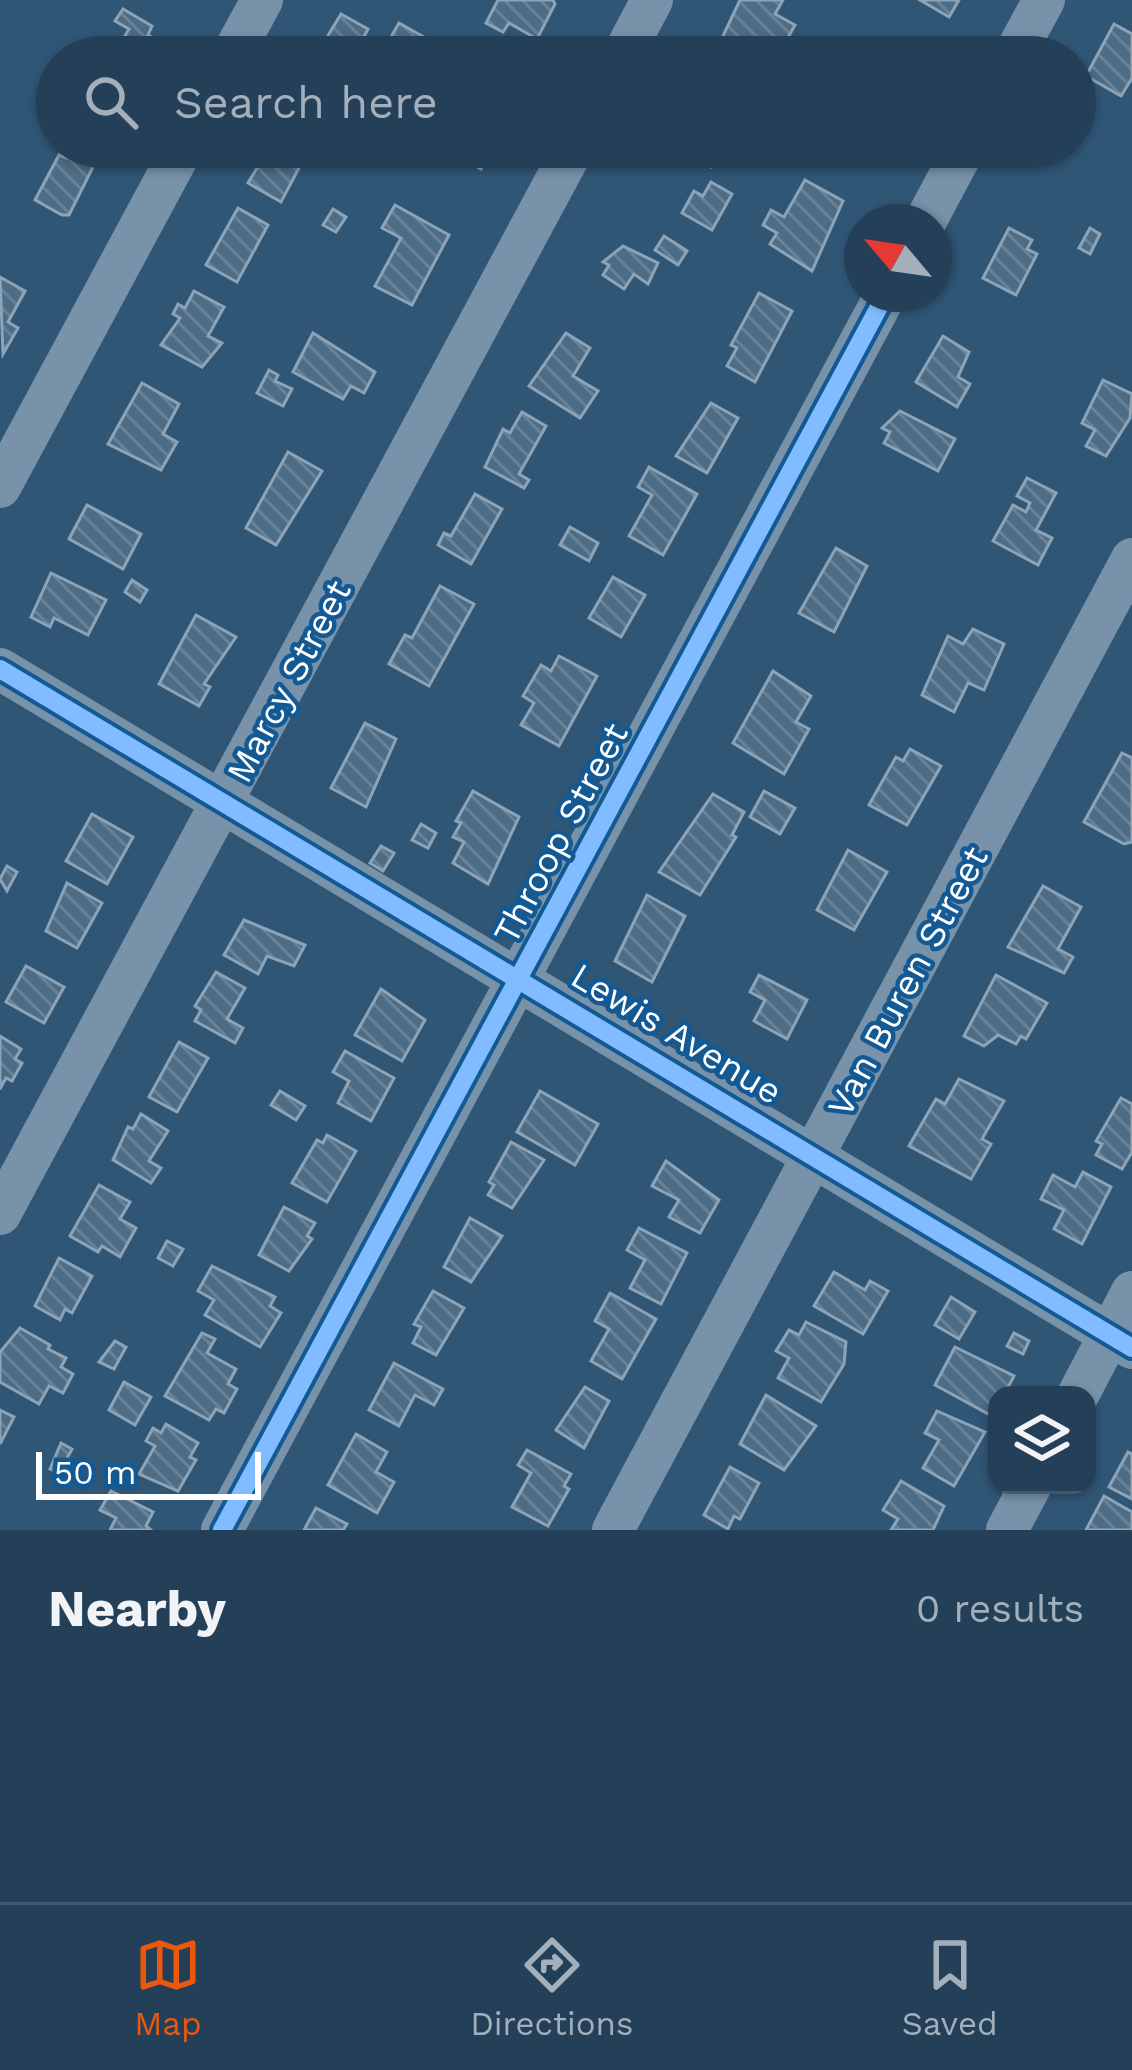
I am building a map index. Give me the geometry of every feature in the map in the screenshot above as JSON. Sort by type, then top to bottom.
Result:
[{"type":"street","points":[[242,36],[262,0]]},
{"type":"street","points":[[633,36],[652,0]]},
{"type":"street","points":[[1024,36],[1044,0]]},
{"type":"street","points":[[0,487],[172,168]]},
{"type":"street","name":"Marcy Street","points":[[0,1214],[563,168]]},
{"type":"street","points":[[935,204],[954,168]]},
{"type":"street","name":"Throop Street","points":[[222,1530],[876,312]]},
{"type":"street","name":"Van Buren Street","points":[[614,1530],[1132,559]]},
{"type":"street","name":"Lewis Avenue","points":[[0,669],[521,977],[1121,1341]]},
{"type":"street","points":[[1085,1386],[1121,1341],[1132,1292]]},
{"type":"street","points":[[1007,1530],[1025,1494]]},
{"type":"building","points":[[498,0],[553,0],[555,4],[539,36],[509,23],[503,32],[486,23]]},
{"type":"building","points":[[740,0],[783,0],[775,14],[795,25],[789,36],[723,36]]},
{"type":"building","points":[[920,0],[959,0],[949,17]]},
{"type":"building","points":[[123,9],[152,26],[150,36],[125,36],[129,29],[115,21]]},
{"type":"building","points":[[341,14],[368,29],[364,36],[328,36]]},
{"type":"building","points":[[399,23],[422,36],[392,36]]},
{"type":"building","points":[[1114,24],[1132,34],[1132,78],[1121,96],[1096,82],[1096,57]]},
{"type":"building","points":[[52,168],[92,168],[69,215],[35,200]]},
{"type":"building","points":[[257,168],[299,168],[281,202],[248,183]]},
{"type":"building","points":[[805,180],[843,201],[812,271],[770,244],[777,233],[763,225],[771,210],[784,217]]},
{"type":"building","points":[[711,182],[732,194],[712,230],[682,213],[694,191],[703,196]]},
{"type":"building","points":[[395,205],[449,235],[412,305],[375,286],[401,238],[382,228]]},
{"type":"building","points":[[238,208],[268,225],[237,282],[206,265]]},
{"type":"building","points":[[333,209],[346,217],[336,232],[323,225]]},
{"type":"building","points":[[1009,228],[1032,240],[1027,249],[1037,254],[1016,295],[983,278]]},
{"type":"building","points":[[1090,228],[1100,234],[1090,254],[1079,248]]},
{"type":"building","points":[[664,236],[687,251],[678,265],[655,250]]},
{"type":"building","points":[[623,246],[658,263],[648,284],[634,274],[624,289],[603,275],[609,265],[603,262]]},
{"type":"building","points":[[0,277],[25,291],[8,322],[18,328],[3,354]]},
{"type":"building","points":[[194,291],[224,307],[208,336],[222,343],[202,367],[161,345],[180,318],[173,314],[178,304],[185,308]]},
{"type":"building","points":[[759,293],[792,311],[755,382],[727,366],[737,348],[731,345]]},
{"type":"building","points":[[313,333],[375,372],[364,393],[351,386],[343,399],[293,372]]},
{"type":"building","points":[[566,333],[590,348],[573,376],[598,391],[580,418],[529,386]]},
{"type":"building","points":[[943,336],[969,352],[958,377],[970,384],[957,407],[916,382]]},
{"type":"building","points":[[269,370],[278,375],[275,381],[292,389],[283,406],[257,393]]},
{"type":"building","points":[[1103,380],[1132,394],[1130,418],[1106,456],[1086,446],[1095,430],[1082,423]]},
{"type":"building","points":[[142,383],[179,404],[163,434],[177,442],[161,470],[108,444]]},
{"type":"building","points":[[711,403],[738,418],[707,473],[676,456]]},
{"type":"building","points":[[900,411],[955,439],[938,471],[884,443],[890,432],[882,428]]},
{"type":"building","points":[[522,412],[546,426],[519,474],[529,480],[524,488],[485,467],[503,429],[510,433]]},
{"type":"building","points":[[288,452],[322,471],[276,545],[246,528]]},
{"type":"building","points":[[649,467],[697,494],[663,555],[629,536],[652,495],[638,487]]},
{"type":"building","points":[[1027,478],[1056,493],[1036,530],[1052,538],[1038,565],[993,541],[1013,505],[1026,512],[1030,503],[1017,496]]},
{"type":"building","points":[[475,494],[502,509],[471,564],[438,545],[444,533],[451,536]]},
{"type":"building","points":[[87,505],[141,534],[123,569],[69,539]]},
{"type":"building","points":[[570,527],[598,543],[589,561],[560,545]]},
{"type":"building","points":[[836,548],[867,566],[834,632],[799,613]]},
{"type":"building","points":[[51,573],[106,600],[88,635],[54,618],[50,627],[31,617]]},
{"type":"building","points":[[613,577],[645,595],[621,637],[589,618]]},
{"type":"building","points":[[132,580],[147,590],[140,602],[125,592]]},
{"type":"building","points":[[440,586],[474,604],[429,686],[389,664],[405,635],[412,638]]},
{"type":"building","points":[[196,615],[236,637],[204,684],[210,687],[199,706],[159,684]]},
{"type":"building","points":[[973,629],[1004,644],[984,690],[968,683],[954,712],[922,695],[948,636],[963,644]]},
{"type":"building","points":[[559,656],[597,676],[559,746],[521,725],[534,703],[523,696],[541,665],[551,671]]},
{"type":"building","points":[[773,671],[811,696],[796,722],[809,729],[784,774],[733,743]]},
{"type":"building","points":[[365,723],[396,739],[366,807],[331,788]]},
{"type":"building","points":[[910,749],[941,766],[907,825],[869,805],[896,757],[903,761]]},
{"type":"building","points":[[1122,753],[1132,758],[1132,842],[1124,844],[1084,822]]},
{"type":"building","points":[[473,791],[519,817],[488,884],[453,863],[464,842],[453,837],[461,823],[456,821]]},
{"type":"building","points":[[764,791],[795,808],[780,834],[750,817]]},
{"type":"building","points":[[713,794],[744,812],[732,835],[736,837],[700,895],[659,872]]},
{"type":"building","points":[[92,814],[133,837],[107,884],[66,861]]},
{"type":"building","points":[[421,824],[436,833],[428,848],[412,840]]},
{"type":"building","points":[[381,846],[394,853],[383,871],[370,863]]},
{"type":"building","points":[[848,850],[887,872],[854,930],[817,910]]},
{"type":"building","points":[[7,866],[17,872],[7,891],[0,879]]},
{"type":"building","points":[[67,883],[102,903],[77,948],[46,931]]},
{"type":"building","points":[[1043,886],[1081,907],[1058,949],[1073,957],[1064,973],[1008,947]]},
{"type":"building","points":[[647,895],[685,916],[652,982],[615,961]]},
{"type":"building","points":[[244,920],[305,945],[294,966],[267,956],[258,974],[224,955]]},
{"type":"building","points":[[26,966],[64,987],[44,1023],[6,1002]]},
{"type":"building","points":[[216,972],[245,988],[227,1019],[243,1028],[235,1043],[195,1021],[201,1010],[195,1006]]},
{"type":"building","points":[[759,975],[807,1000],[787,1039],[754,1021],[765,1000],[750,992]]},
{"type":"building","points":[[996,975],[1047,1003],[1026,1039],[1021,1036],[1016,1044],[998,1035],[984,1046],[964,1036]]},
{"type":"building","points":[[381,989],[425,1020],[402,1061],[355,1035]]},
{"type":"building","points":[[0,1036],[21,1049],[15,1059],[22,1063],[12,1081],[6,1078],[0,1089]]},
{"type":"building","points":[[179,1042],[208,1058],[177,1112],[149,1097]]},
{"type":"building","points":[[345,1051],[394,1078],[371,1121],[338,1103],[349,1081],[333,1072]]},
{"type":"building","points":[[959,1079],[1004,1101],[982,1139],[991,1144],[971,1179],[909,1146],[936,1099],[945,1104]]},
{"type":"building","points":[[280,1091],[305,1106],[296,1120],[271,1105]]},
{"type":"building","points":[[540,1091],[598,1124],[575,1165],[517,1132]]},
{"type":"building","points":[[1121,1098],[1132,1104],[1132,1152],[1122,1169],[1096,1155],[1102,1144],[1096,1141]]},
{"type":"building","points":[[141,1114],[168,1131],[149,1161],[161,1168],[151,1183],[113,1160],[128,1127],[133,1129]]},
{"type":"building","points":[[327,1135],[356,1151],[327,1202],[292,1183],[317,1140],[323,1143]]},
{"type":"building","points":[[511,1142],[544,1160],[512,1208],[488,1195],[494,1185],[489,1182]]},
{"type":"building","points":[[666,1161],[719,1200],[700,1233],[669,1217],[679,1200],[652,1186]]},
{"type":"building","points":[[1083,1172],[1111,1187],[1082,1244],[1054,1229],[1064,1210],[1041,1199],[1053,1175],[1075,1187]]},
{"type":"building","points":[[99,1185],[130,1202],[120,1219],[136,1228],[120,1257],[102,1246],[98,1252],[70,1236]]},
{"type":"building","points":[[284,1207],[315,1223],[307,1236],[312,1239],[289,1271],[259,1255]]},
{"type":"building","points":[[470,1218],[502,1236],[471,1282],[444,1267]]},
{"type":"building","points":[[639,1228],[687,1253],[661,1304],[630,1288],[645,1260],[627,1250]]},
{"type":"building","points":[[167,1241],[183,1249],[173,1266],[158,1258]]},
{"type":"building","points":[[59,1258],[92,1276],[72,1313],[65,1309],[60,1320],[35,1306]]},
{"type":"building","points":[[212,1266],[275,1297],[270,1306],[281,1313],[260,1347],[205,1315],[214,1300],[198,1291]]},
{"type":"building","points":[[834,1272],[865,1290],[870,1281],[888,1291],[863,1334],[814,1306]]},
{"type":"building","points":[[433,1291],[464,1308],[436,1355],[413,1343],[421,1327],[414,1324]]},
{"type":"building","points":[[610,1293],[656,1319],[622,1379],[591,1361],[609,1329],[595,1321]]},
{"type":"building","points":[[951,1297],[975,1312],[959,1339],[935,1325]]},
{"type":"building","points":[[806,1322],[846,1342],[844,1364],[821,1402],[778,1378],[789,1358],[776,1351],[789,1330],[799,1335]]},
{"type":"building","points":[[20,1328],[66,1358],[61,1367],[73,1374],[63,1393],[49,1386],[39,1404],[0,1382],[0,1352]]},
{"type":"building","points":[[202,1333],[215,1339],[207,1353],[236,1369],[228,1384],[237,1389],[224,1413],[216,1409],[209,1420],[165,1396]]},
{"type":"building","points":[[1014,1333],[1029,1341],[1023,1354],[1007,1346]]},
{"type":"building","points":[[115,1341],[126,1347],[114,1369],[99,1362]]},
{"type":"building","points":[[955,1347],[1014,1376],[1009,1386],[988,1386],[988,1414],[935,1385]]},
{"type":"building","points":[[394,1363],[443,1389],[434,1405],[415,1395],[399,1426],[369,1410]]},
{"type":"building","points":[[124,1382],[151,1397],[135,1425],[109,1410]]},
{"type":"building","points":[[585,1387],[609,1401],[584,1448],[556,1430]]},
{"type":"building","points":[[766,1395],[816,1426],[784,1470],[740,1444]]},
{"type":"building","points":[[0,1410],[14,1417],[0,1444]]},
{"type":"building","points":[[937,1411],[985,1432],[954,1486],[923,1468],[939,1440],[925,1433]]},
{"type":"building","points":[[166,1424],[198,1443],[190,1457],[196,1460],[178,1491],[139,1474],[155,1446],[146,1441],[153,1428],[161,1433]]},
{"type":"building","points":[[356,1434],[387,1452],[376,1472],[394,1482],[377,1513],[328,1485]]},
{"type":"building","points":[[61,1443],[72,1449],[59,1473],[50,1469]]},
{"type":"building","points":[[527,1450],[571,1474],[564,1486],[569,1489],[548,1526],[512,1507],[531,1473],[518,1465]]},
{"type":"building","points":[[1128,1452],[1132,1454],[1132,1499],[1109,1487]]},
{"type":"building","points":[[730,1467],[759,1483],[740,1519],[734,1516],[728,1529],[704,1515]]},
{"type":"building","points":[[901,1481],[944,1506],[933,1530],[891,1530],[898,1519],[883,1510]]},
{"type":"building","points":[[111,1491],[153,1512],[146,1526],[151,1530],[110,1530],[116,1518],[100,1510]]},
{"type":"building","points":[[1104,1496],[1132,1512],[1132,1530],[1086,1530]]},
{"type":"building","points":[[316,1508],[347,1524],[343,1530],[304,1530]]},
{"type":"cycle path","points":[[222,1530],[876,312]]},
{"type":"cycle path","points":[[0,669],[1132,1348]]}]
